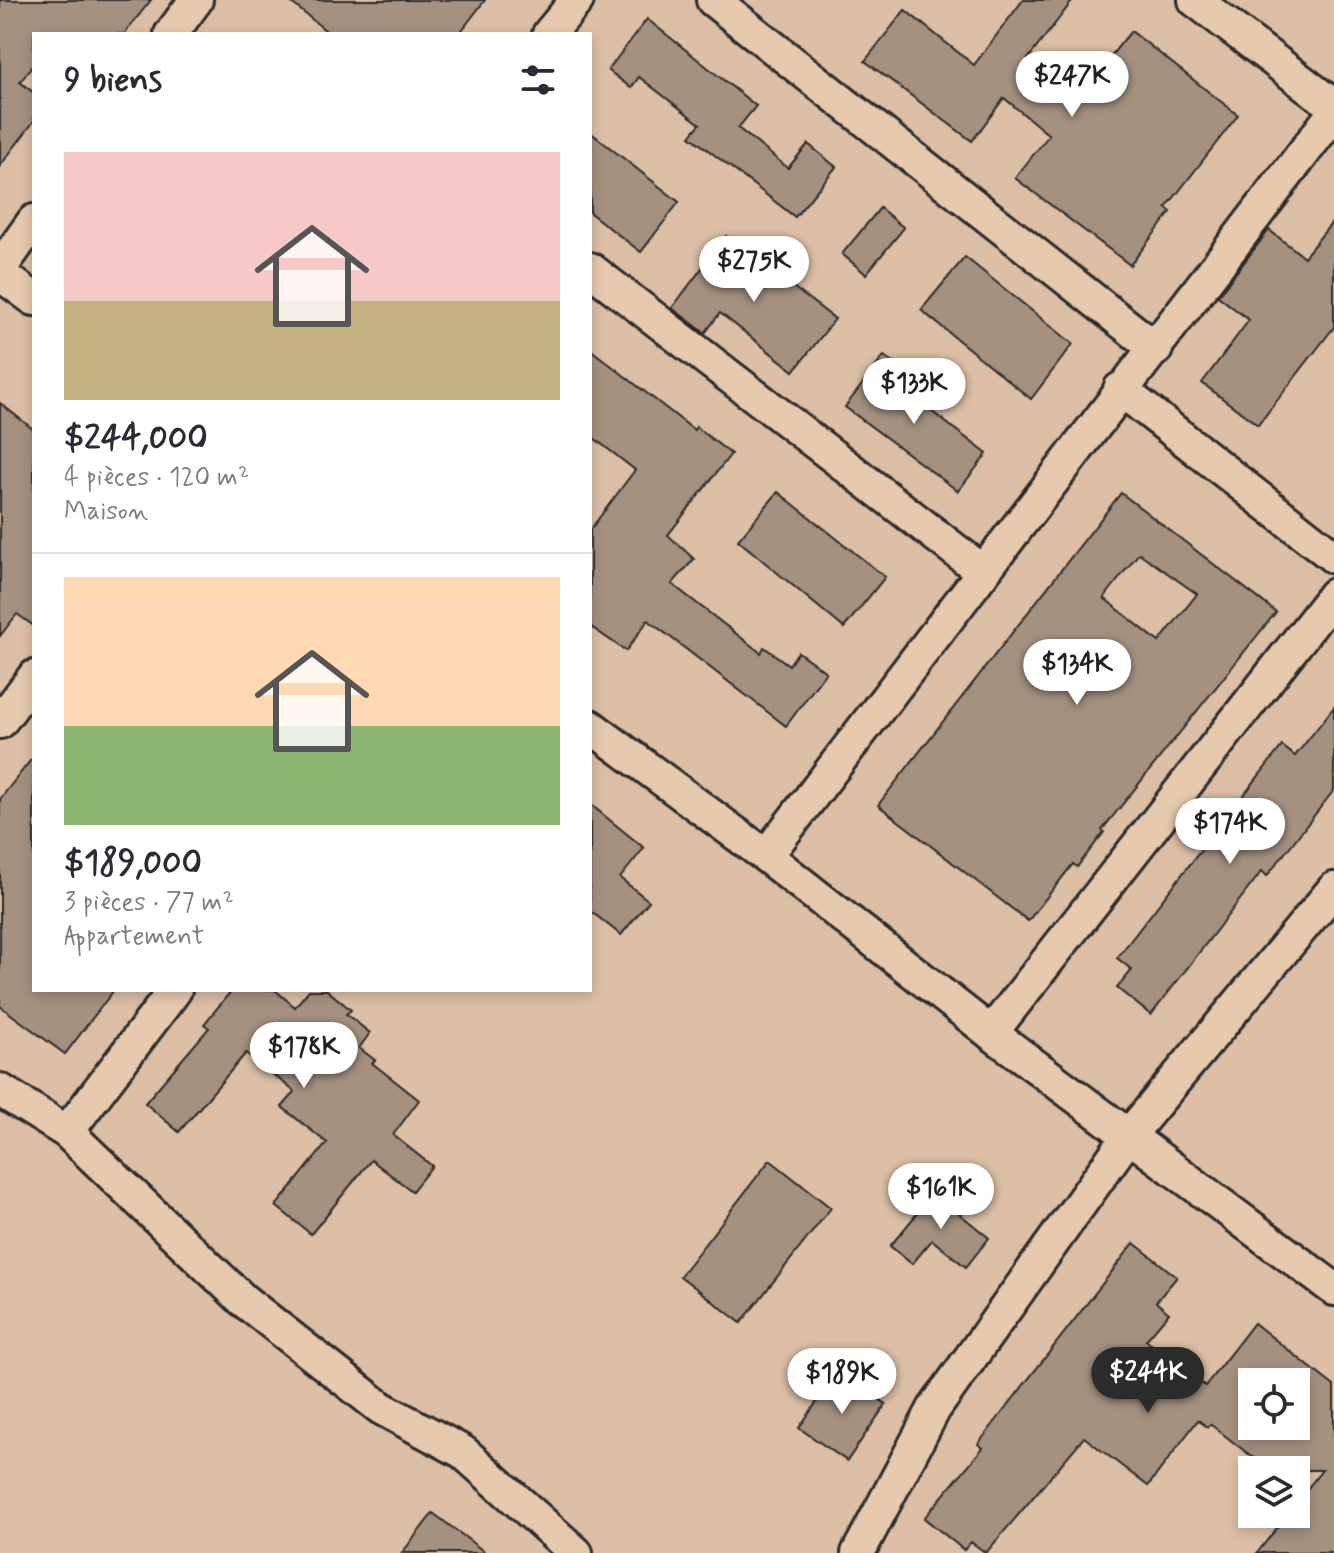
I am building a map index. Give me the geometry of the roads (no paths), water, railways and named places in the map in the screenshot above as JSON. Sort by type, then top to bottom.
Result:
[{"type":"street","points":[[172,32],[196,0]]},
{"type":"street","points":[[551,32],[577,0]]},
{"type":"street","points":[[713,0],[1156,349]]},
{"type":"street","points":[[1195,0],[1334,106]]},
{"type":"street","points":[[766,856],[981,570],[1120,389],[1156,349],[1334,113]]},
{"type":"street","points":[[0,268],[32,224]]},
{"type":"street","points":[[592,271],[981,570]]},
{"type":"street","points":[[0,274],[32,298]]},
{"type":"street","points":[[1120,389],[1334,557]]},
{"type":"street","points":[[991,1033],[1334,595]]},
{"type":"street","points":[[0,722],[32,680]]},
{"type":"street","points":[[592,727],[766,856],[991,1033],[1334,1289]]},
{"type":"street","points":[[858,1553],[934,1409],[1130,1134],[1334,889]]},
{"type":"street","points":[[67,1132],[173,992]]},
{"type":"street","points":[[0,1090],[67,1132],[243,1300],[381,1408],[463,1452],[576,1553]]}]
